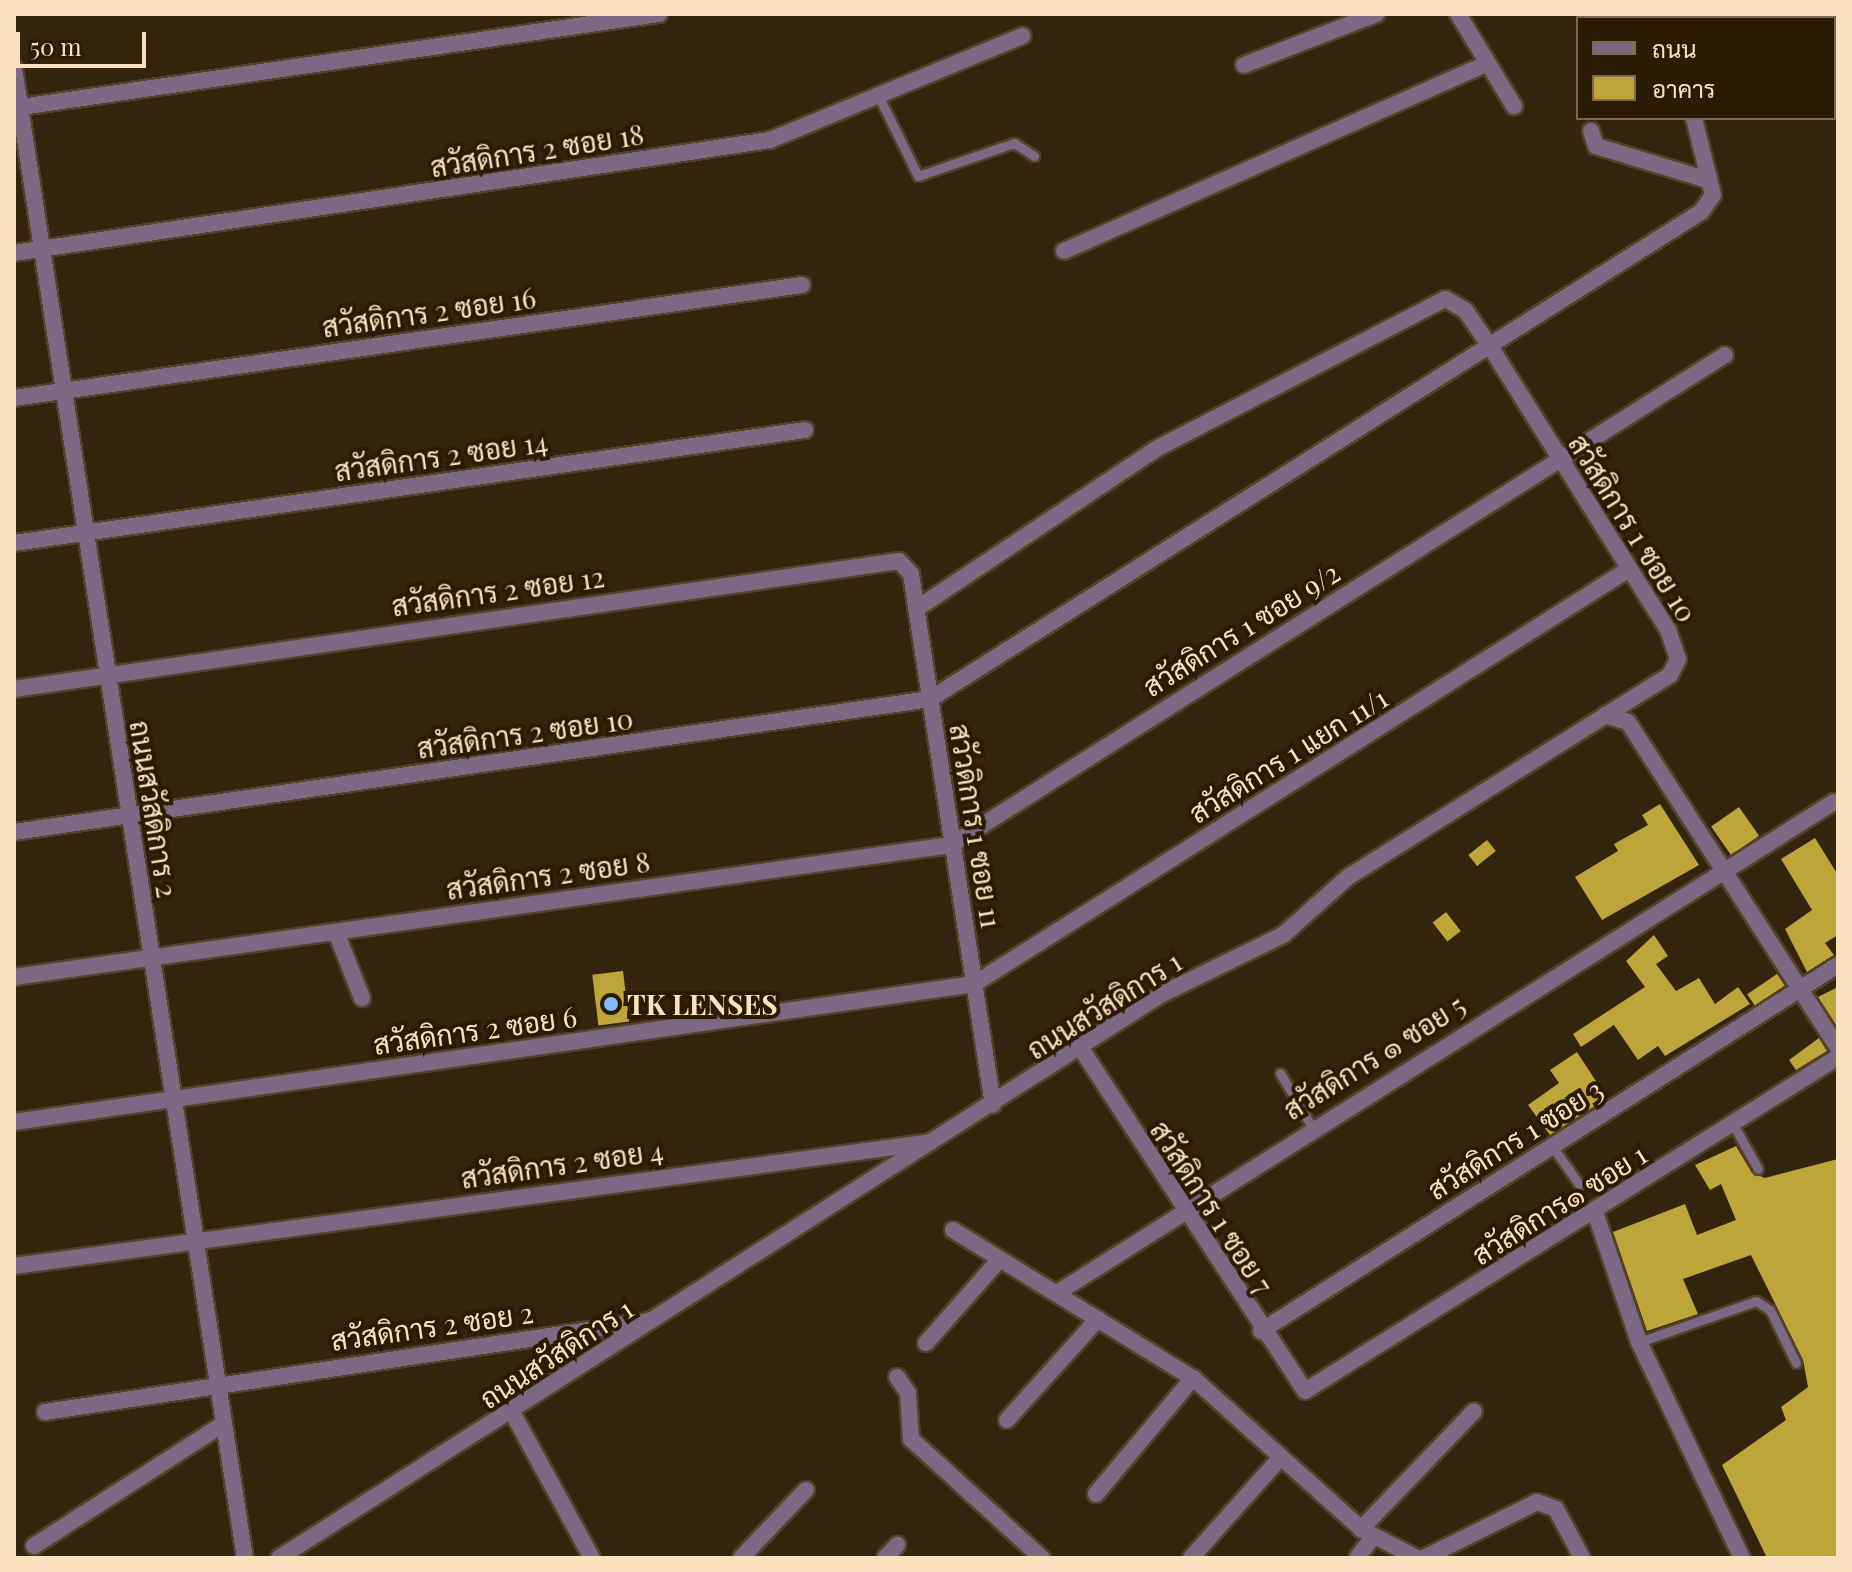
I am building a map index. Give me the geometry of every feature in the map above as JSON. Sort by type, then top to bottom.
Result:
[{"type":"street","points":[[17,108],[659,14]]},
{"type":"street","points":[[1244,65],[1376,14]]},
{"type":"street","points":[[1458,14],[1484,65],[1514,106]]},
{"type":"street","name":"สวัสดิการ 2 ซอย 18","points":[[14,253],[770,140],[1022,36]]},
{"type":"street","points":[[1064,251],[1484,65]]},
{"type":"street","name":"ถนนสวัสดิการ 2","points":[[14,68],[17,108],[42,249],[245,1558]]},
{"type":"street","points":[[930,699],[1701,212],[1713,195],[1694,120]]},
{"type":"street","points":[[1591,131],[1596,146],[1708,180]]},
{"type":"street","name":"สวัสดิการ 2 ซอย 16","points":[[14,398],[802,285]]},
{"type":"street","name":"สวัสดิการ 1 ซอย 10","points":[[916,609],[1156,449],[1433,302],[1445,299],[1465,310],[1489,345],[1629,569],[1678,659],[1670,675],[1605,715]]},
{"type":"street","name":"สวัสดิการ 1 ซอย 9/2","points":[[951,845],[1725,355]]},
{"type":"street","name":"สวัสดิการ 2 ซอย 14","points":[[14,543],[805,430]]},
{"type":"street","name":"สวัวดิการ 1 ซอย 11","points":[[899,561],[911,574],[993,1105]]},
{"type":"street","name":"สวัสดิการ 2 ซอย 12","points":[[14,689],[899,561]]},
{"type":"street","name":"สวัสดิการ 1 แยก 11/1","points":[[974,984],[1629,569]]},
{"type":"street","name":"สวัสดิการ 2 ซอย 10","points":[[14,832],[129,818],[930,699]]},
{"type":"street","points":[[1605,715],[1628,722],[1797,990],[1838,1048]]},
{"type":"street","name":"ถนนสวัสดิการ 1","points":[[279,1558],[993,1105],[1162,994],[1283,935],[1391,848],[1605,715]]},
{"type":"street","name":"สวัสดิการ ๑ ซอย 5","points":[[1057,1293],[1180,1210],[1721,869],[1834,802]]},
{"type":"street","name":"สวัสดิการ 2 ซอย 8","points":[[14,977],[951,845]]},
{"type":"street","points":[[336,932],[362,998]]},
{"type":"street","name":"สวัสดิการ 1 ซอย 3","points":[[1261,1331],[1838,965]]},
{"type":"street","name":"สวัสดิการ 2 ซอย 6","points":[[14,1122],[974,984]]},
{"type":"street","name":"สวัสดิการ 1 ซอย 7","points":[[1080,1047],[1180,1210],[1305,1391]]},
{"type":"street","name":"สวัสดิการ๑ ซอย 1","points":[[1305,1391],[1734,1126],[1838,1057]]},
{"type":"street","name":"สวัสดิการ 2 ซอย 4","points":[[14,1266],[936,1141]]},
{"type":"street","points":[[1595,1212],[1639,1342],[1742,1558]]},
{"type":"street","points":[[953,1230],[1193,1378],[1367,1533],[1417,1558]]},
{"type":"street","points":[[926,1343],[1000,1259]]},
{"type":"street","points":[[1007,1420],[1098,1319]]},
{"type":"street","name":"สวัสดิการ 2 ซอย 2","points":[[45,1412],[217,1383],[655,1320]]},
{"type":"street","points":[[897,1377],[908,1393],[911,1439],[1042,1558]]},
{"type":"street","points":[[1096,1494],[1193,1378]]},
{"type":"street","points":[[1357,1558],[1367,1533],[1474,1411]]},
{"type":"street","points":[[512,1412],[592,1558]]},
{"type":"street","points":[[34,1546],[223,1424]]},
{"type":"street","points":[[1191,1558],[1281,1457]]},
{"type":"street","points":[[741,1558],[806,1490]]},
{"type":"street","points":[[1424,1558],[1537,1502],[1556,1509],[1582,1558]]},
{"type":"street","points":[[885,1558],[897,1545]]},
{"type":"lane","points":[[879,97],[918,176],[1014,143],[1034,156]]},
{"type":"lane","points":[[1280,1073],[1312,1127]]},
{"type":"lane","points":[[1734,1126],[1758,1169]]},
{"type":"lane","points":[[1552,1146],[1579,1184]]},
{"type":"lane","points":[[1639,1342],[1756,1301],[1770,1310],[1796,1363]]},
{"type":"building","points":[[1660,804],[1699,865],[1602,920],[1575,877],[1618,851],[1614,844],[1648,825],[1642,815]]},
{"type":"building","points":[[1739,807],[1759,836],[1731,855],[1711,827]]},
{"type":"building","points":[[1815,838],[1838,875],[1838,935],[1825,943],[1834,955],[1807,972],[1785,929],[1812,910],[1781,859]]},
{"type":"building","points":[[1487,840],[1496,851],[1477,866],[1468,855]]},
{"type":"building","points":[[1446,912],[1461,931],[1447,941],[1433,922]]},
{"type":"building","points":[[1654,935],[1668,956],[1656,964],[1676,991],[1699,978],[1715,1004],[1738,987],[1750,1004],[1665,1056],[1658,1046],[1638,1060],[1614,1025],[1581,1047],[1573,1034],[1645,987],[1626,961]]},
{"type":"building","name":"TK LENSES","points":[[623,971],[629,1022],[598,1025],[592,975]]},
{"type":"building","points":[[1777,974],[1785,986],[1755,1006],[1747,994]]},
{"type":"building","points":[[1838,987],[1838,1028],[1818,997]]},
{"type":"building","points":[[1819,1038],[1827,1051],[1796,1070],[1789,1060]]},
{"type":"building","points":[[1577,1052],[1607,1098],[1550,1135],[1528,1105],[1559,1083],[1550,1070]]},
{"type":"building","points":[[1736,1146],[1752,1173],[1765,1178],[1838,1159],[1838,1558],[1767,1558],[1722,1465],[1786,1420],[1781,1407],[1808,1387],[1803,1360],[1751,1255],[1683,1279],[1698,1314],[1647,1331],[1613,1232],[1685,1204],[1697,1235],[1736,1220],[1721,1184],[1710,1190],[1695,1165]]},
{"type":"place","name":"TK LENSES","points":[[611,1004]]}]
